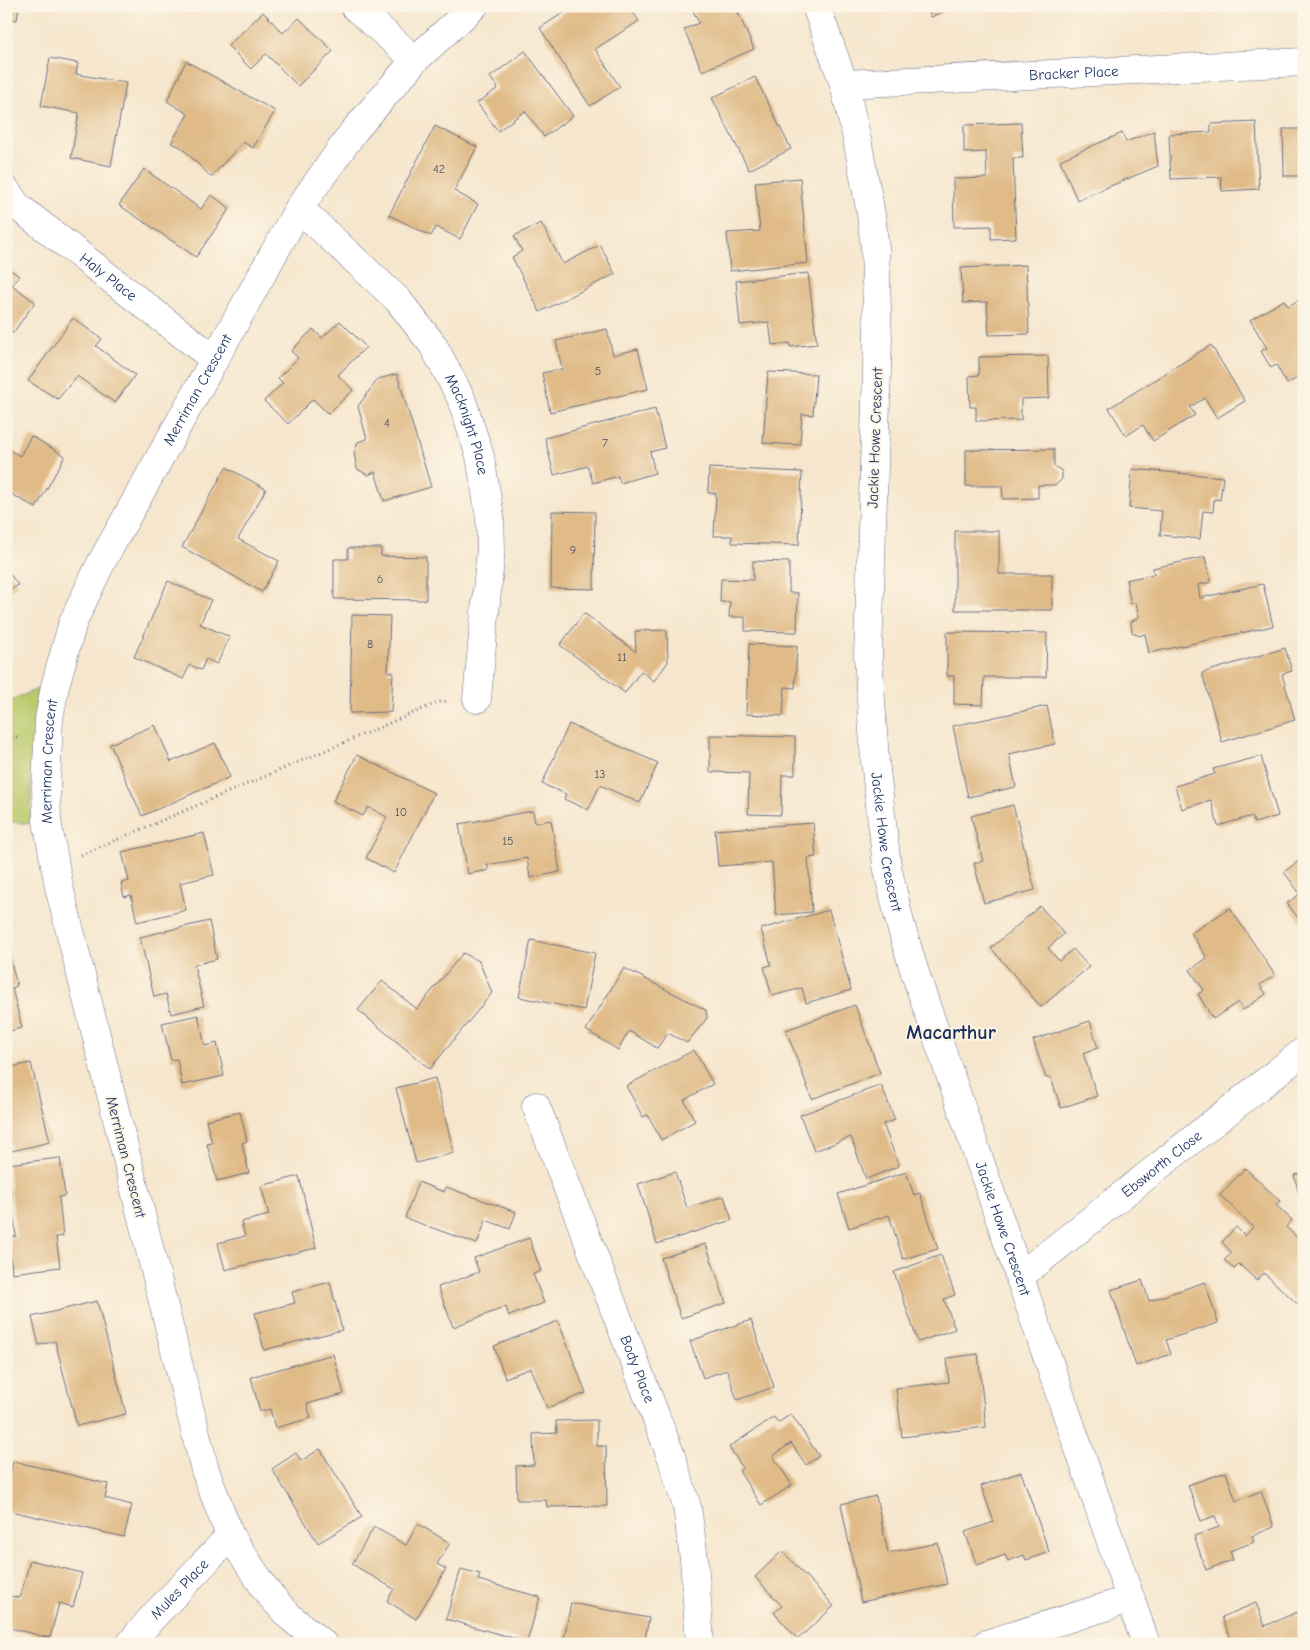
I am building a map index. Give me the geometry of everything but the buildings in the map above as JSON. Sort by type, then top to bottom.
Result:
[{"type":"street","points":[[354,6],[415,60]]},
{"type":"street","name":"Merriman Crescent","points":[[323,1644],[290,1617],[268,1593],[230,1536],[202,1460],[59,888],[47,821],[46,787],[49,719],[55,686],[73,622],[101,564],[299,208],[354,131],[415,60],[474,6]]},
{"type":"street","name":"Jackie Howe Crescent","points":[[816,6],[844,84],[864,176],[875,249],[878,339],[868,655],[875,761],[887,866],[900,923],[915,972],[1146,1644]]},
{"type":"street","name":"Bracker Place","points":[[844,84],[1304,62]]},
{"type":"street","name":"Haly Place","points":[[6,190],[17,206],[214,359]]},
{"type":"street","name":"Macknight Place","points":[[299,208],[398,300],[433,345],[461,398],[480,456],[490,517],[491,548],[477,700]]},
{"type":"street","name":"Ebsworth Close","points":[[1019,1277],[1304,1051]]},
{"type":"street","name":"Body Place","points":[[536,1106],[671,1456],[684,1498],[694,1559],[700,1644]]},
{"type":"street","name":"Mules Place","points":[[130,1644],[151,1619],[230,1536]]},
{"type":"street","points":[[986,1644],[1131,1599]]},
{"type":"path","points":[[55,865],[440,702],[477,700]]},
{"type":"green space","points":[[38,689],[32,756],[32,824],[8,821],[6,815],[6,702]]},
{"type":"district","name":"Macarthur","points":[[951,1032]]}]
